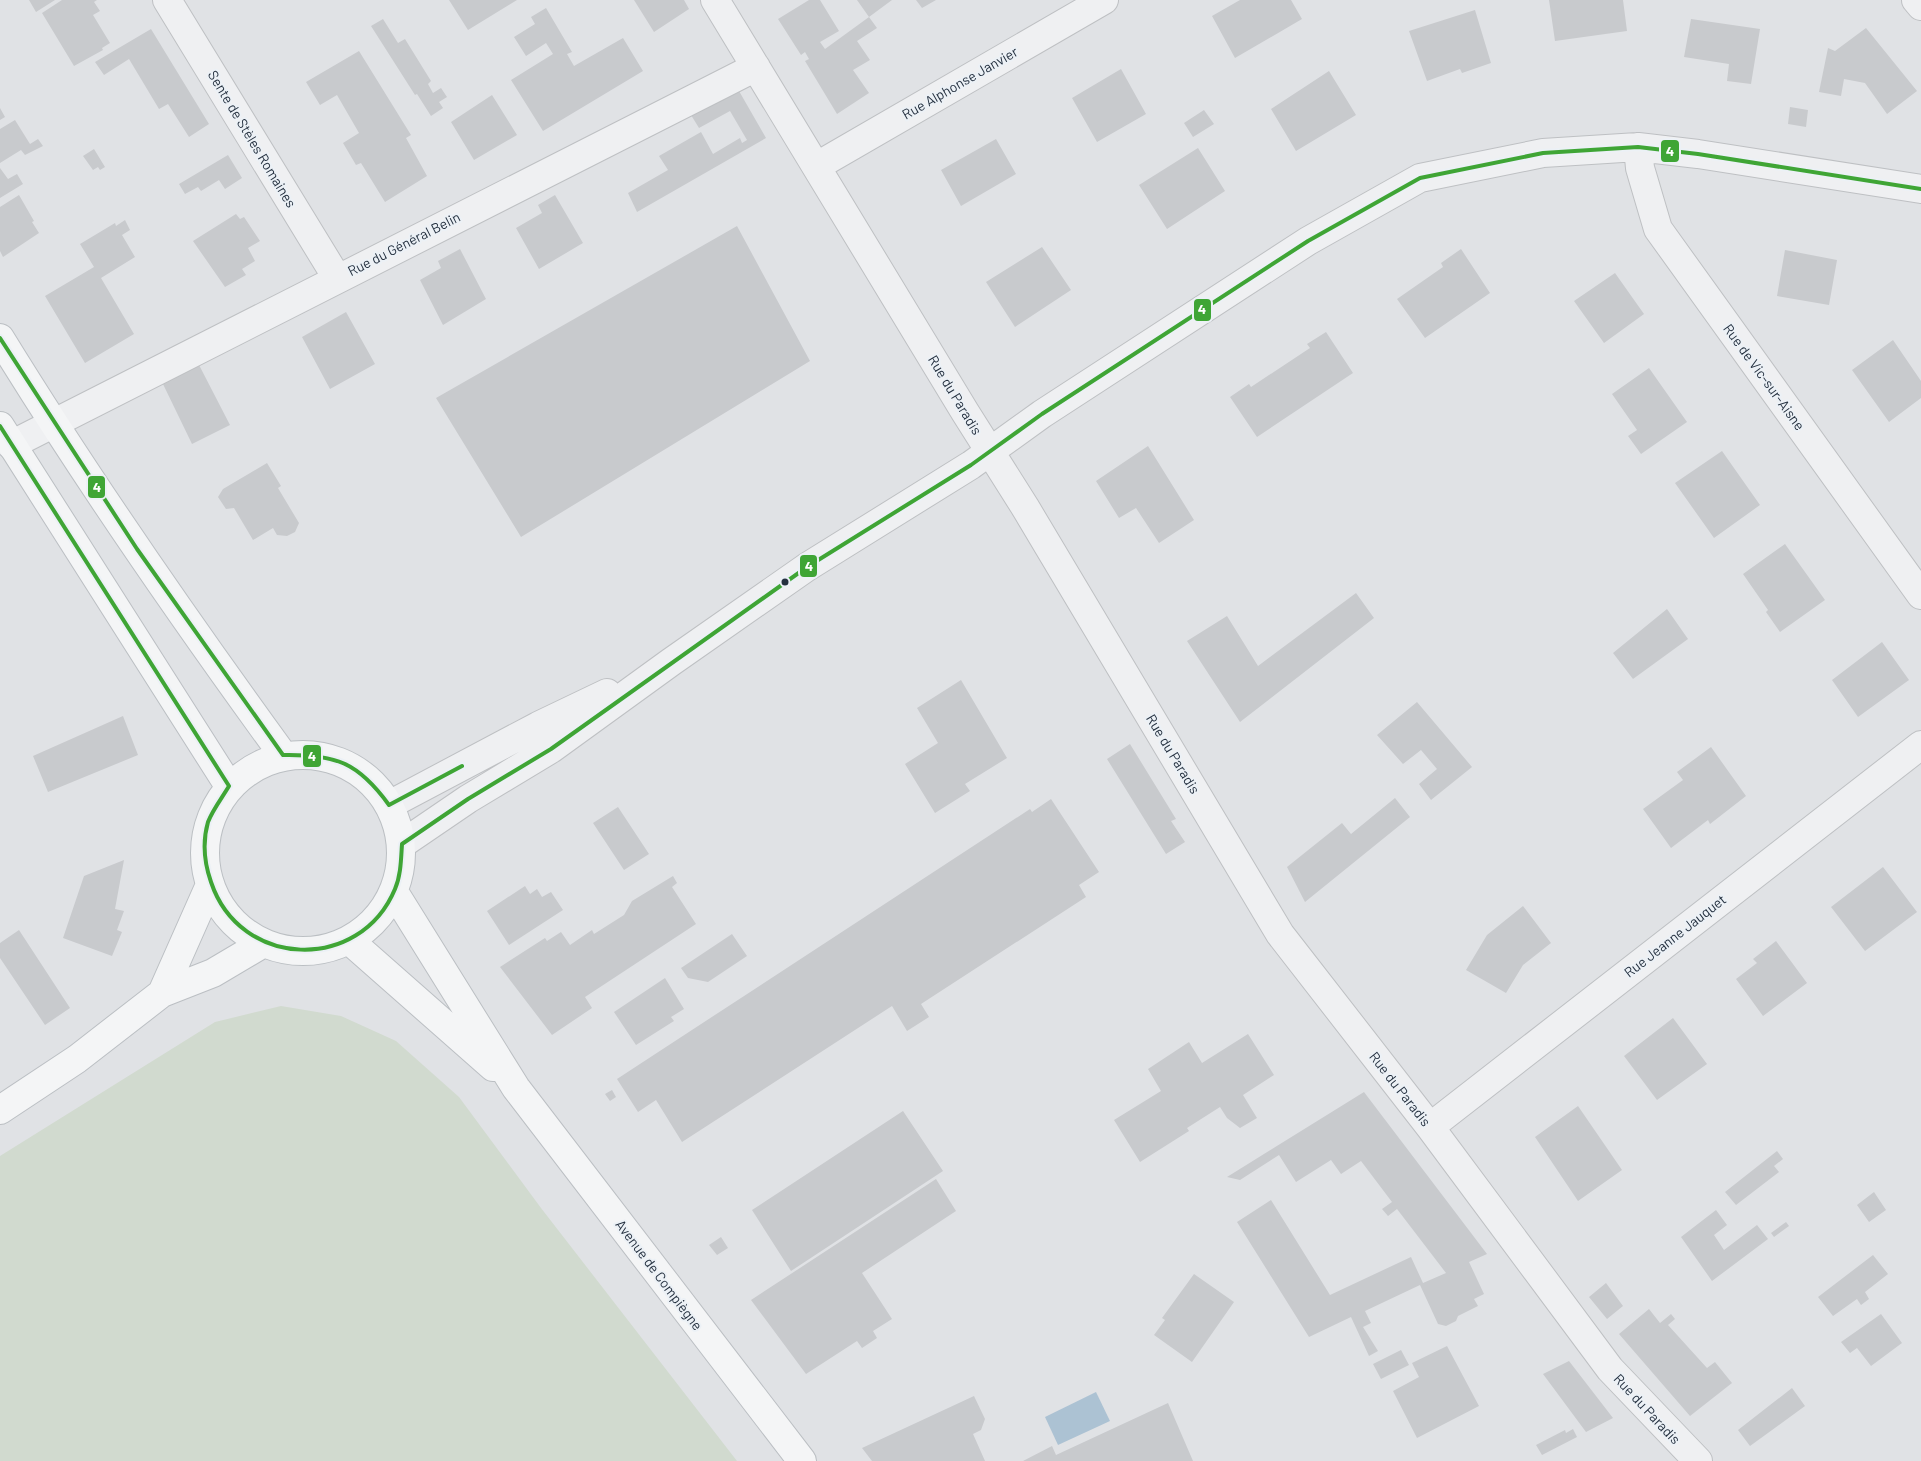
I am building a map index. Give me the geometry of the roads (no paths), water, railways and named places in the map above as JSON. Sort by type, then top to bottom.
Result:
[{"type":"main road","points":[[0,338],[52,422],[186,621],[283,755]]},
{"type":"main road","points":[[6,435],[230,786]]},
{"type":"main road","points":[[314,754],[344,763],[370,780],[389,805],[398,823],[402,844],[401,868],[394,892],[376,920],[350,941],[321,951],[291,952],[262,944],[230,920],[209,887],[203,851],[210,816],[230,786],[254,766],[283,755],[314,754]]},
{"type":"main road","points":[[162,993],[209,887]]},
{"type":"main road","name":"Avenue de Compiègne","points":[[394,892],[516,1088],[802,1461]]},
{"type":"main road","name":"Avenue de Compiègne","points":[[350,941],[516,1088]]},
{"type":"main road","points":[[0,1110],[78,1059],[162,993],[213,973],[262,944]]},
{"type":"street","name":"Sente de Stèles Romaines","points":[[167,0],[337,278]]},
{"type":"street","name":"Rue du Paradis","points":[[715,0],[989,452],[1025,507],[1280,934],[1430,1127],[1610,1369],[1698,1461]]},
{"type":"street","name":"Rue Alphonse Janvier","points":[[817,166],[1104,0]]},
{"type":"street","points":[[1916,0],[1921,6]]},
{"type":"street","name":"Rue du Général Belin","points":[[6,435],[52,422],[756,67]]},
{"type":"street","points":[[402,844],[468,799],[551,749],[807,567],[989,452],[1042,414],[1308,241],[1420,178],[1543,153],[1638,147],[1698,154],[1921,189]]},
{"type":"street","name":"Rue de Vic-sur-Aisne","points":[[1638,147],[1640,168],[1658,229],[1921,595]]},
{"type":"street","points":[[389,805],[538,726],[671,662]]},
{"type":"street","name":"Rue Jeanne Jauquet","points":[[1430,1127],[1921,745]]},
{"type":"water","points":[[1096,1392],[1110,1421],[1058,1445],[1045,1417]]}]
